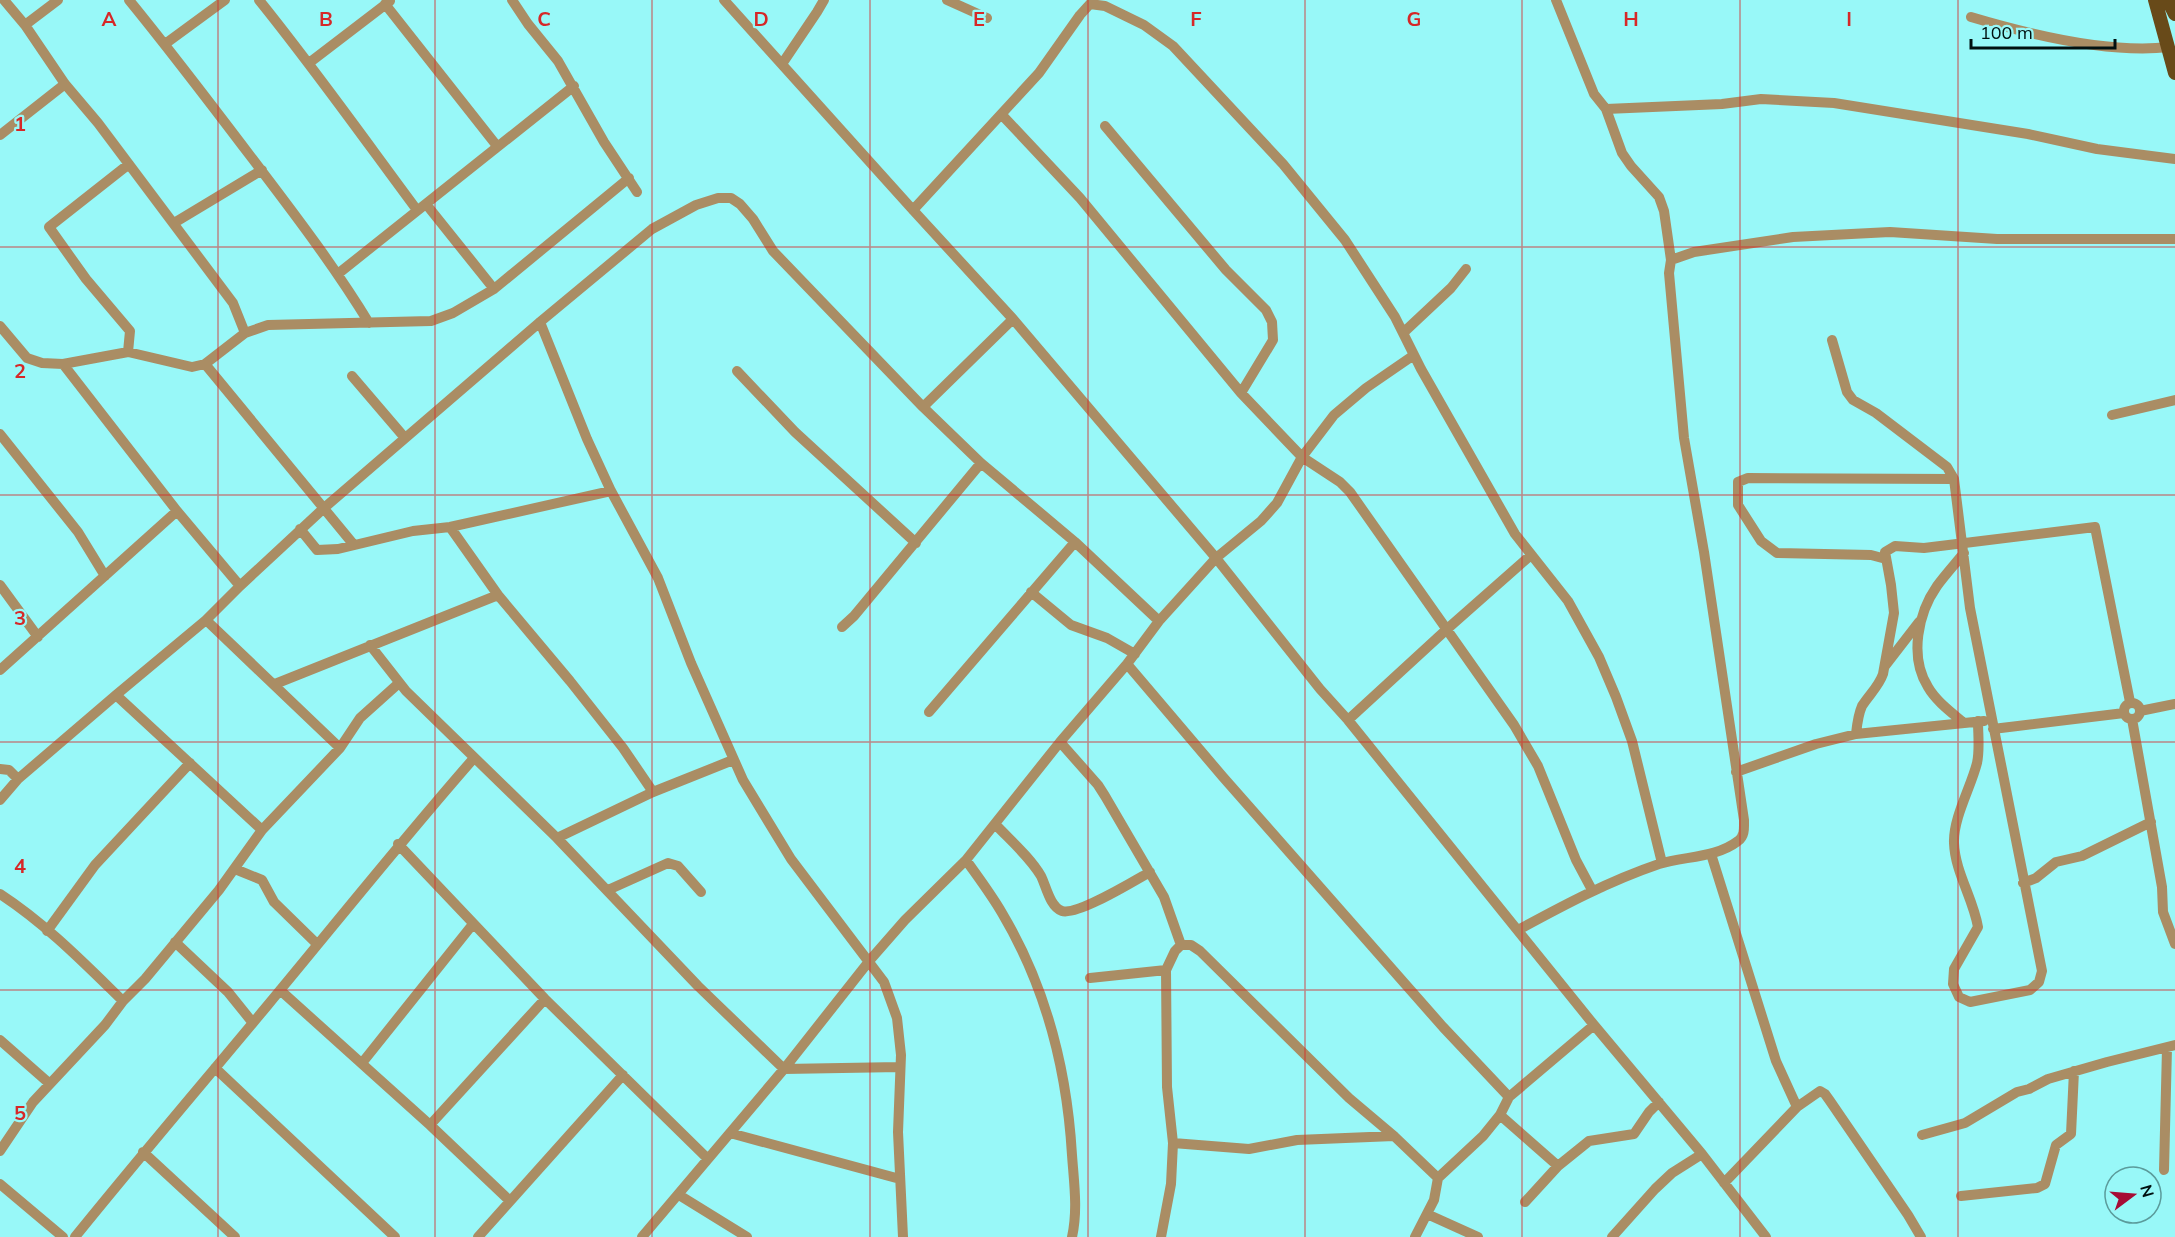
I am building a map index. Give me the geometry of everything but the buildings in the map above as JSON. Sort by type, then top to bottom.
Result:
[{"type":"main road","points":[[2155,0],[2175,73]]},
{"type":"main road","points":[[2168,0],[2175,14]]},
{"type":"street","points":[[4,0],[25,25],[65,84],[98,123],[233,303],[245,333]]},
{"type":"street","points":[[25,25],[58,0]]},
{"type":"street","points":[[129,0],[339,273],[369,322]]},
{"type":"street","points":[[165,44],[225,0]]},
{"type":"street","points":[[259,0],[309,63],[341,110],[494,289]]},
{"type":"street","points":[[512,0],[558,61],[604,142],[637,192]]},
{"type":"street","points":[[724,0],[1013,319],[1216,558],[1320,689],[1348,720],[1594,1025],[1702,1154],[1766,1237]]},
{"type":"street","points":[[782,64],[824,0]]},
{"type":"street","points":[[947,0],[987,18]]},
{"type":"street","points":[[1518,930],[1592,890],[1662,863],[1712,854],[1737,842],[1744,833],[1744,820],[1706,563],[1684,438],[1669,273],[1671,260],[1664,211],[1659,197],[1622,153],[1606,109],[1594,94],[1556,0]]},
{"type":"street","points":[[309,63],[388,2],[497,146]]},
{"type":"street","points":[[913,210],[1039,73],[1090,4],[1105,6],[1144,25],[1173,46],[1283,164],[1345,240],[1403,333],[1515,534],[1568,601],[1599,657],[1632,741],[1662,863]]},
{"type":"street","points":[[1971,17],[2021,32],[2074,41],[2141,49],[2169,47]]},
{"type":"street","points":[[0,135],[65,84]]},
{"type":"street","points":[[339,273],[574,86]]},
{"type":"street","points":[[1606,109],[1722,105],[1761,99],[1834,103],[2028,134],[2097,149],[2175,159]]},
{"type":"street","points":[[1002,115],[1080,198],[1241,393],[1302,457],[1340,482],[1350,492],[1514,725],[1538,766],[1576,860],[1592,890]]},
{"type":"street","points":[[1105,126],[1226,270],[1266,310],[1272,322],[1273,340],[1241,393]]},
{"type":"street","points":[[128,352],[130,331],[86,279],[49,227],[129,164]]},
{"type":"street","points":[[174,223],[262,170]]},
{"type":"street","points":[[0,326],[27,358],[42,363],[63,364],[128,352],[192,367],[205,364],[245,333],[268,325],[431,321],[461,309],[494,289],[629,178]]},
{"type":"street","points":[[0,800],[18,779],[206,620],[300,529],[540,322],[652,229],[696,205],[718,198],[731,198],[740,204],[780,259],[923,406],[981,463],[1075,542],[1159,621]]},
{"type":"street","points":[[1671,260],[1694,252],[1793,237],[1890,231],[1997,239],[2175,239]]},
{"type":"street","points":[[1403,333],[1452,288],[1466,269]]},
{"type":"street","points":[[923,406],[1013,319]]},
{"type":"street","points":[[540,322],[587,439],[611,491],[658,578],[743,780],[791,860],[885,982],[897,1018],[901,1055],[898,1132],[903,1237]]},
{"type":"street","points":[[1832,340],[1847,392],[1853,400],[1876,413],[1947,467],[1954,479],[1970,608],[2042,971],[2040,982],[2030,990],[1970,1002],[1959,997],[1953,984],[1954,969],[1978,927],[1976,913],[1958,866],[1954,842],[1977,761],[1978,721]]},
{"type":"street","points":[[642,1237],[784,1069],[870,960],[905,920],[966,860],[1060,742],[1127,664],[1159,621],[1216,558],[1261,521],[1277,503],[1302,457],[1334,415],[1366,387],[1414,355]]},
{"type":"street","points":[[63,364],[177,511],[240,586]]},
{"type":"street","points":[[205,364],[354,545]]},
{"type":"street","points":[[737,371],[795,432],[916,543]]},
{"type":"street","points":[[352,376],[405,438]]},
{"type":"street","points":[[2112,415],[2175,400]]},
{"type":"street","points":[[0,434],[78,532],[105,576]]},
{"type":"street","points":[[842,627],[916,543],[981,463]]},
{"type":"street","points":[[1886,559],[1871,555],[1777,553],[1761,541],[1738,505],[1738,482],[1748,478],[1954,479]]},
{"type":"street","points":[[300,529],[317,550],[338,549],[413,531],[450,527],[611,491]]},
{"type":"street","points":[[0,670],[177,511]]},
{"type":"street","points":[[450,527],[498,595],[623,748],[653,792]]},
{"type":"street","points":[[1856,734],[1863,706],[1881,680],[1894,613],[1885,552],[1895,546],[1963,548],[2095,527],[2130,702],[2137,704],[2132,714],[2162,887],[2163,912],[2175,944]]},
{"type":"street","points":[[929,712],[1075,542]]},
{"type":"street","points":[[1963,548],[1936,587],[1923,616],[1918,634],[1917,654],[1926,685],[1964,723]]},
{"type":"street","points":[[1348,720],[1531,555]]},
{"type":"street","points":[[0,585],[38,638]]},
{"type":"street","points":[[1031,592],[1071,625],[1107,638],[1135,654]]},
{"type":"street","points":[[275,684],[498,595]]},
{"type":"street","points":[[1884,667],[1923,616]]},
{"type":"street","points":[[206,620],[340,748]]},
{"type":"street","points":[[370,645],[399,683],[557,838],[698,986],[784,1069],[900,1067]]},
{"type":"street","points":[[1127,664],[1443,1027],[1509,1097]]},
{"type":"street","points":[[0,1152],[33,1102],[105,1025],[175,942],[235,869],[262,830],[340,748],[360,718],[399,683]]},
{"type":"street","points":[[116,694],[262,830]]},
{"type":"street","points":[[1736,772],[1816,744],[1856,734],[1978,721],[1992,724],[2132,714],[2175,704]]},
{"type":"street","points":[[1060,742],[1098,785],[1164,897],[1181,945]]},
{"type":"street","points":[[75,1237],[142,1152],[253,1023],[398,844],[474,758]]},
{"type":"street","points":[[557,838],[653,792],[733,760]]},
{"type":"street","points":[[47,931],[95,865],[189,763]]},
{"type":"street","points":[[0,769],[9,770],[18,779]]},
{"type":"street","points":[[2023,883],[2036,878],[2056,862],[2082,856],[2151,822]]},
{"type":"street","points":[[995,824],[1040,874],[1054,904],[1060,911],[1066,912],[1085,907],[1150,873]]},
{"type":"street","points":[[398,844],[545,999],[708,1159]]},
{"type":"street","points":[[1712,854],[1776,1061],[1797,1107]]},
{"type":"street","points":[[966,860],[1002,912],[1015,937],[1042,998],[1055,1036],[1070,1119],[1075,1203],[1072,1237]]},
{"type":"street","points":[[608,890],[668,863],[678,866],[701,892]]},
{"type":"street","points":[[235,869],[262,880],[274,902],[317,944]]},
{"type":"street","points":[[0,894],[22,909],[78,957],[123,1001]]},
{"type":"street","points":[[362,1063],[473,924]]},
{"type":"street","points":[[175,942],[228,992],[253,1023]]},
{"type":"street","points":[[1161,1237],[1171,1184],[1173,1143],[1167,1087],[1166,970],[1175,951],[1181,945],[1191,945],[1200,951],[1349,1098],[1394,1136],[1438,1178]]},
{"type":"street","points":[[1090,978],[1166,970]]},
{"type":"street","points":[[280,990],[430,1125],[509,1200]]},
{"type":"street","points":[[430,1125],[545,999]]},
{"type":"street","points":[[1415,1237],[1434,1200],[1438,1178],[1484,1136],[1500,1115],[1509,1097],[1594,1025]]},
{"type":"street","points":[[0,1040],[50,1084]]},
{"type":"street","points":[[1922,1135],[1965,1123],[2017,1092],[2029,1089],[2048,1079],[2171,1047],[2164,1170]]},
{"type":"street","points":[[215,1068],[394,1237]]},
{"type":"street","points":[[1961,1196],[2037,1188],[2045,1184],[2056,1145],[2071,1134],[2074,1071]]},
{"type":"street","points":[[478,1237],[623,1076]]},
{"type":"street","points":[[1725,1183],[1797,1107],[1818,1092],[1825,1094],[1921,1237]]},
{"type":"street","points":[[1525,1202],[1558,1166],[1589,1141],[1634,1134],[1659,1102]]},
{"type":"street","points":[[1500,1115],[1558,1166]]},
{"type":"street","points":[[730,1133],[900,1179]]},
{"type":"street","points":[[1173,1143],[1249,1149],[1297,1140],[1394,1136]]},
{"type":"street","points":[[142,1152],[235,1237]]},
{"type":"street","points":[[1612,1237],[1663,1181],[1702,1154]]},
{"type":"street","points":[[0,1184],[63,1237]]},
{"type":"street","points":[[679,1195],[747,1237]]},
{"type":"street","points":[[1427,1214],[1478,1237]]}]
